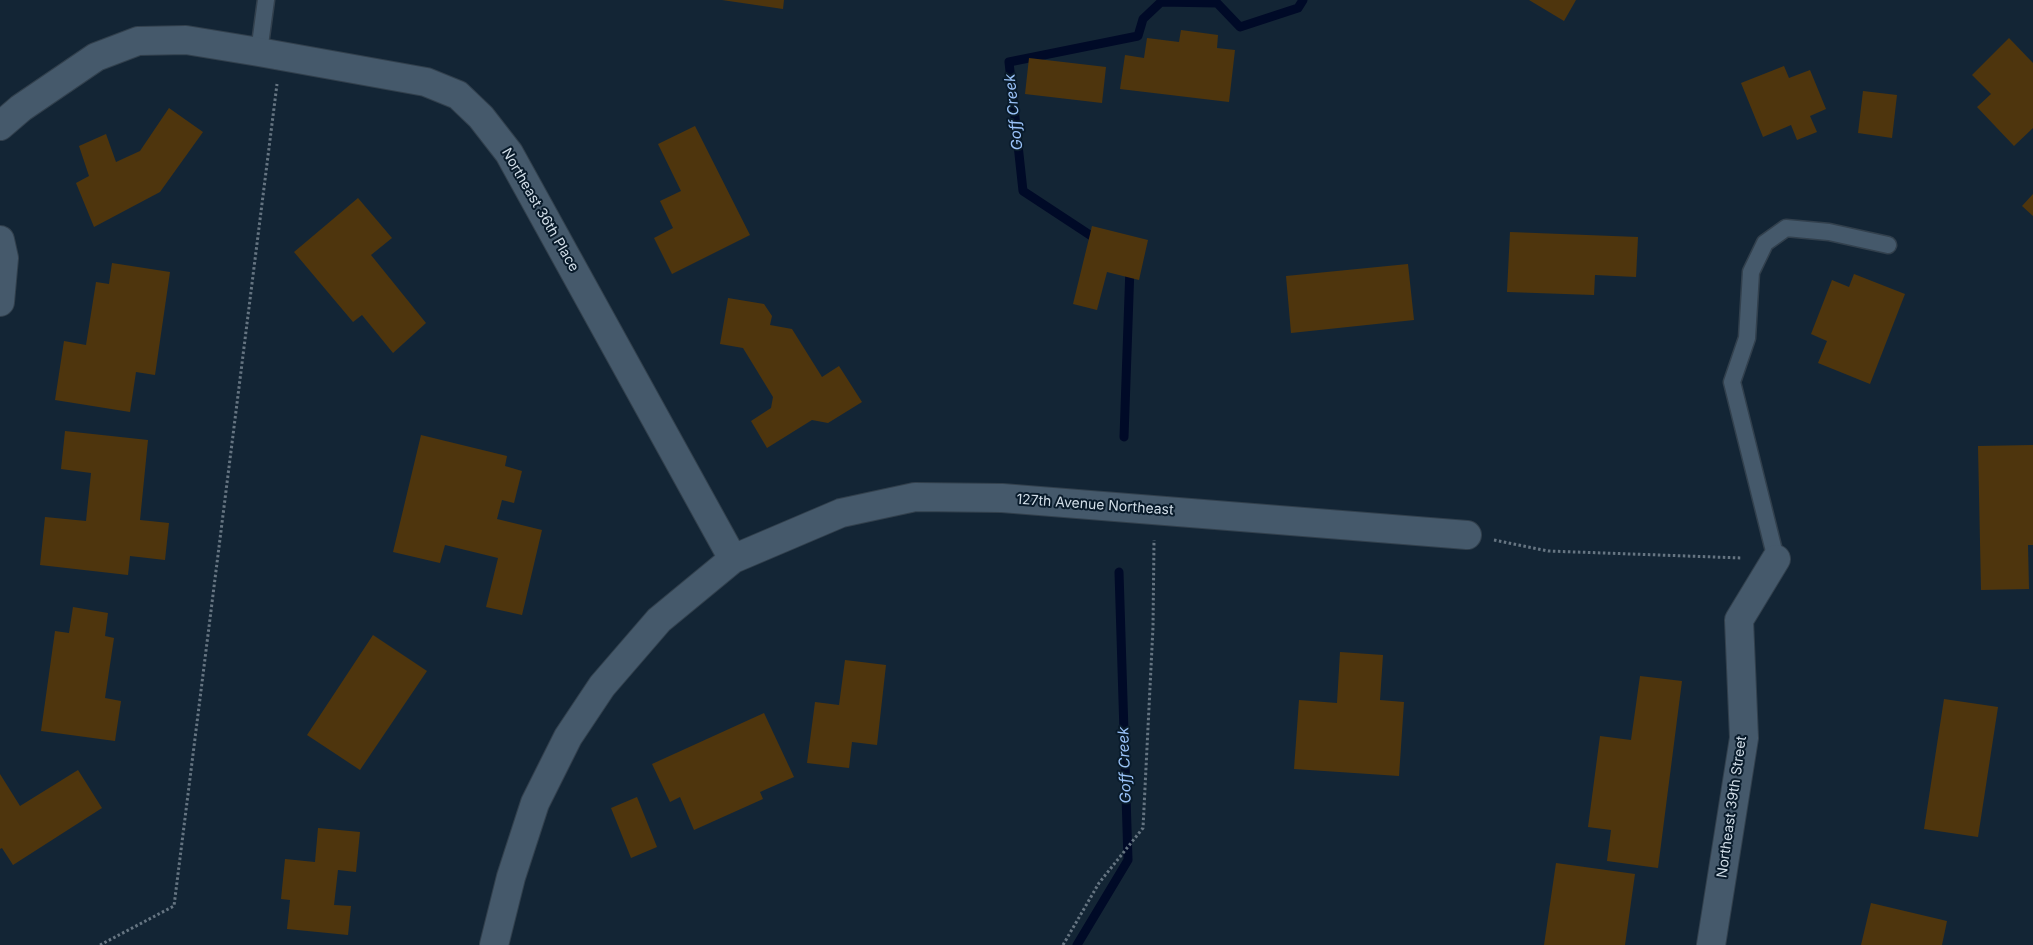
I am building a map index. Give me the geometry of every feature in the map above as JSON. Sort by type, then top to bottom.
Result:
[{"type":"street","name":"Northeast 36th Place","points":[[0,126],[21,108],[96,58],[138,41],[186,40],[269,53],[426,82],[458,95],[482,117],[509,153],[733,559]]},
{"type":"street","points":[[0,240],[4,258],[0,302]]},
{"type":"street","name":"127th Avenue Northeast","points":[[494,945],[511,877],[535,803],[568,737],[602,686],[659,620],[733,559],[841,513],[915,497],[1002,498],[1467,535]]},
{"type":"street","name":"Northeast 39th Street","points":[[1712,945],[1744,738],[1739,620],[1776,559]]},
{"type":"lane","points":[[266,0],[269,53]]},
{"type":"lane","points":[[1776,559],[1732,382],[1747,338],[1751,272],[1765,243],[1786,228],[1830,232],[1888,245]]},
{"type":"path","points":[[100,945],[174,906],[269,53]]},
{"type":"path","points":[[1064,945],[1099,883],[1143,828],[1153,627],[1154,509]]},
{"type":"path","points":[[1467,535],[1548,551],[1776,559]]},
{"type":"building","points":[[722,0],[784,0],[783,9]]},
{"type":"building","points":[[1529,0],[1576,0],[1564,21]]},
{"type":"building","points":[[1181,30],[1218,35],[1217,48],[1235,50],[1229,102],[1120,89],[1125,55],[1144,58],[1147,38],[1179,42]]},
{"type":"building","points":[[2009,38],[2033,63],[2033,128],[2014,146],[1977,107],[1991,94],[1972,75]]},
{"type":"building","points":[[1029,58],[1106,67],[1102,103],[1025,94]]},
{"type":"building","points":[[1784,66],[1789,78],[1810,70],[1826,109],[1810,116],[1817,132],[1797,140],[1791,125],[1763,137],[1741,83]]},
{"type":"building","points":[[1863,91],[1897,95],[1892,138],[1858,133]]},
{"type":"building","points":[[169,108],[203,132],[160,192],[94,227],[76,183],[89,176],[79,146],[106,134],[116,162],[140,151]]},
{"type":"building","points":[[695,126],[750,235],[672,274],[654,238],[673,228],[660,201],[681,191],[658,144]]},
{"type":"building","points":[[2033,194],[2033,216],[2022,206]]},
{"type":"building","points":[[358,198],[392,238],[371,255],[426,323],[393,353],[362,315],[353,322],[294,252]]},
{"type":"building","points":[[1092,226],[1148,240],[1139,280],[1107,272],[1097,310],[1073,304]]},
{"type":"building","points":[[1510,232],[1638,237],[1636,277],[1595,275],[1594,295],[1507,292]]},
{"type":"building","points":[[112,263],[170,272],[155,375],[136,372],[130,412],[55,400],[64,341],[86,345],[96,282],[109,284]]},
{"type":"building","points":[[1408,264],[1414,320],[1291,333],[1286,276]]},
{"type":"building","points":[[1854,274],[1905,294],[1870,384],[1818,363],[1827,341],[1811,334],[1832,280],[1849,287]]},
{"type":"building","points":[[728,298],[764,304],[772,316],[770,325],[792,329],[822,377],[839,366],[862,402],[828,423],[812,420],[767,448],[751,421],[771,408],[773,397],[743,348],[720,344]]},
{"type":"building","points":[[65,431],[148,440],[140,520],[169,523],[165,560],[130,556],[128,575],[40,565],[45,517],[86,521],[91,473],[61,469]]},
{"type":"building","points":[[421,435],[507,456],[505,466],[522,471],[514,503],[502,500],[497,519],[542,530],[522,615],[486,607],[498,558],[445,545],[440,563],[393,552]]},
{"type":"building","points":[[2033,445],[2033,545],[2028,545],[2029,589],[1981,590],[1978,446]]},
{"type":"building","points":[[73,607],[108,613],[105,636],[114,638],[105,698],[121,701],[115,741],[41,731],[55,631],[69,633]]},
{"type":"building","points":[[373,635],[427,671],[360,770],[307,735]]},
{"type":"building","points":[[1340,652],[1383,655],[1380,700],[1404,702],[1399,776],[1294,769],[1299,700],[1337,703]]},
{"type":"building","points":[[845,660],[886,665],[877,745],[852,742],[849,768],[807,763],[815,702],[839,705]]},
{"type":"building","points":[[1640,676],[1682,681],[1658,868],[1607,861],[1611,830],[1588,827],[1600,736],[1631,740]]},
{"type":"building","points":[[1944,699],[1998,707],[1978,837],[1924,829]]},
{"type":"building","points":[[764,713],[794,777],[760,792],[763,799],[694,830],[680,797],[670,802],[652,764]]},
{"type":"building","points":[[78,770],[102,808],[13,865],[2,848],[0,849],[0,774],[20,806]]},
{"type":"building","points":[[637,797],[657,847],[631,858],[611,808]]},
{"type":"building","points":[[318,828],[360,832],[356,872],[338,870],[334,905],[351,906],[348,935],[287,929],[290,900],[281,899],[285,859],[315,862]]},
{"type":"building","points":[[1556,863],[1635,874],[1625,945],[1544,945]]},
{"type":"building","points":[[1871,903],[1947,921],[1942,945],[1861,945]]},
{"type":"waterway","name":"Goff Creek","points":[[1099,241],[1023,191],[1009,62],[1138,36],[1143,19],[1161,2],[1217,3],[1240,27],[1298,8],[1303,0]]},
{"type":"waterway","name":"Goff Creek","points":[[1124,437],[1130,267]]},
{"type":"waterway","name":"Goff Creek","points":[[1077,945],[1128,860],[1119,572]]}]
